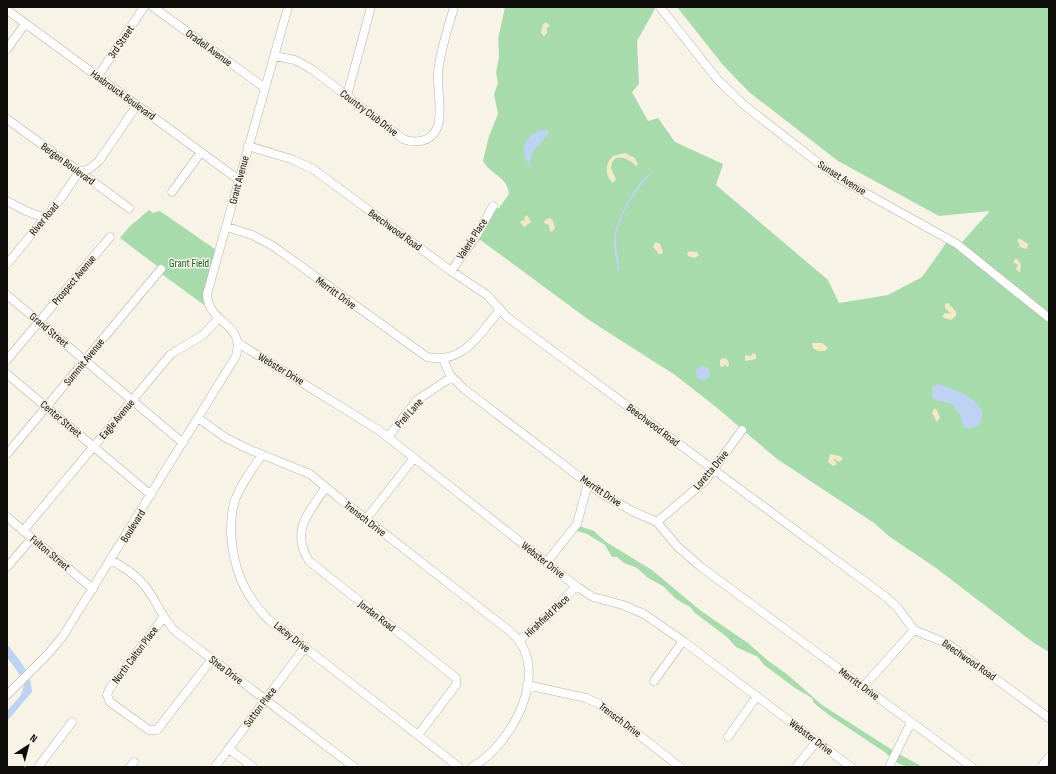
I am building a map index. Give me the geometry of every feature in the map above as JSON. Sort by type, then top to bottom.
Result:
[{"type":"street","name":"3rd Street","points":[[98,76],[144,7]]},
{"type":"street","name":"Oradell Avenue","points":[[153,7],[265,88]]},
{"type":"street","name":"Grant Avenue","points":[[238,343],[232,330],[211,310],[207,294],[288,7]]},
{"type":"street","points":[[347,96],[371,7]]},
{"type":"street","name":"Country Club Drive","points":[[275,56],[304,65],[403,139],[419,142],[429,138],[437,130],[440,120],[438,73],[442,49],[454,7]]},
{"type":"street","name":"Sunset Avenue","points":[[660,7],[718,80],[749,109],[835,176],[957,244],[1049,318]]},
{"type":"street","name":"Hasbrouck Boulevard","points":[[7,10],[239,180]]},
{"type":"street","points":[[7,48],[26,24]]},
{"type":"street","points":[[79,172],[89,168],[99,161],[137,105]]},
{"type":"street","name":"Bergen Boulevard","points":[[7,119],[129,208]]},
{"type":"street","name":"Beechwood Road","points":[[248,146],[291,159],[313,169],[451,271],[487,295],[500,310],[713,470],[886,597],[897,607],[914,630],[948,644],[1049,718]]},
{"type":"street","points":[[172,192],[201,152]]},
{"type":"street","name":"River Road","points":[[7,264],[45,218],[79,172]]},
{"type":"street","points":[[7,201],[26,211],[45,218]]},
{"type":"street","name":"Valerie Place","points":[[451,271],[477,235],[493,206]]},
{"type":"street","name":"Merritt Drive","points":[[227,227],[252,235],[273,246],[421,355],[434,359],[443,359],[452,377],[464,389],[588,483],[618,503],[657,522],[677,546],[701,567],[972,767]]},
{"type":"street","name":"Prospect Avenue","points":[[7,360],[110,237]]},
{"type":"street","name":"Summit Avenue","points":[[7,454],[86,361],[161,269]]},
{"type":"street","name":"Grand Street","points":[[7,295],[184,442]]},
{"type":"street","points":[[443,359],[452,357],[465,350],[500,310]]},
{"type":"street","name":"Eagle Avenue","points":[[23,531],[171,354],[203,335],[219,318]]},
{"type":"street","name":"Boulevard","points":[[7,695],[57,645],[152,495],[236,356],[238,343]]},
{"type":"street","name":"Webster Drive","points":[[238,343],[360,418],[388,437],[576,586],[593,596],[634,609],[683,641],[851,767]]},
{"type":"street","name":"Center Street","points":[[7,374],[152,495]]},
{"type":"street","name":"Prell Lane","points":[[388,437],[417,400],[452,377]]},
{"type":"street","name":"Trensch Drive","points":[[198,418],[226,438],[262,455],[299,468],[310,474],[512,633],[519,641]]},
{"type":"street","name":"Loretta Drive","points":[[657,522],[696,490],[713,470],[742,430]]},
{"type":"street","name":"Lacey Drive","points":[[262,455],[241,487],[234,502],[231,519],[233,557],[240,580],[252,601],[268,619],[459,767]]},
{"type":"street","points":[[366,519],[414,458]]},
{"type":"street","points":[[546,563],[577,524],[588,483]]},
{"type":"street","name":"Jordan Road","points":[[326,486],[306,517],[302,527],[301,542],[309,561],[456,678],[456,686],[418,735]]},
{"type":"street","name":"Fulton Street","points":[[7,517],[93,589]]},
{"type":"street","points":[[7,567],[32,538]]},
{"type":"street","name":"Shea Drive","points":[[111,560],[130,572],[144,585],[163,618],[175,631],[354,767]]},
{"type":"street","name":"Hirshfield Place","points":[[472,767],[484,764],[498,747],[514,725],[524,701],[527,685],[528,662],[519,641],[554,610],[576,586]]},
{"type":"street","name":"North Calton Place","points":[[163,618],[108,693],[110,702],[146,728],[153,731],[160,728],[212,659]]},
{"type":"street","points":[[863,687],[914,630]]},
{"type":"street","points":[[654,681],[683,641]]},
{"type":"street","name":"Sutton Place","points":[[215,767],[305,647]]},
{"type":"street","name":"Trensch Drive","points":[[527,685],[586,698],[599,704],[680,767]]},
{"type":"street","points":[[728,737],[757,696]]},
{"type":"street","points":[[38,767],[72,722]]},
{"type":"street","points":[[889,767],[911,722]]},
{"type":"street","points":[[796,767],[817,741]]},
{"type":"street","points":[[229,749],[253,767]]},
{"type":"street","points":[[1041,767],[1049,757]]},
{"type":"green space","points":[[505,7],[656,7],[637,41],[639,84],[632,92],[648,121],[658,118],[675,142],[723,164],[716,185],[828,280],[839,303],[888,295],[922,277],[949,239],[961,243],[990,211],[939,216],[838,161],[749,92],[723,65],[677,7],[1049,7],[1049,652],[1034,643],[936,568],[890,537],[874,523],[777,459],[716,407],[675,375],[589,320],[479,239],[491,210],[499,208],[509,194],[506,184],[483,161],[489,136],[498,114],[494,94],[498,83],[496,73],[499,57],[498,39]]},
{"type":"green space","name":"Grant Field","points":[[149,210],[153,213],[160,211],[219,252],[208,288],[211,310],[159,272],[161,269],[120,238],[129,227]]},
{"type":"green space","points":[[579,526],[594,531],[606,542],[652,570],[701,611],[748,643],[822,705],[897,753],[923,767],[911,767],[899,764],[886,753],[829,715],[814,703],[812,698],[795,688],[764,665],[758,657],[736,647],[727,637],[695,613],[690,607],[676,599],[663,586],[648,578],[637,568],[624,563],[617,557],[612,557],[605,545],[587,534],[574,530]]},
{"type":"sand","points":[[546,22],[550,26],[547,28],[547,33],[544,36],[541,33],[543,24]]},
{"type":"sand","points":[[625,153],[635,158],[638,165],[636,166],[625,159],[615,159],[611,168],[616,179],[613,183],[608,177],[607,173],[608,163],[613,156]]},
{"type":"sand","points":[[527,215],[531,222],[524,227],[520,222],[523,220],[526,221],[524,218]]},
{"type":"sand","points":[[550,218],[553,221],[555,228],[552,232],[550,231],[549,225],[544,223],[545,220]]},
{"type":"sand","points":[[1019,238],[1028,244],[1027,249],[1019,247],[1020,244],[1017,241]]},
{"type":"sand","points":[[655,242],[660,244],[663,252],[662,254],[659,254],[653,247]]},
{"type":"sand","points":[[689,251],[697,252],[699,255],[695,258],[688,256],[687,254]]},
{"type":"sand","points":[[1016,258],[1021,264],[1020,273],[1016,269],[1018,265],[1013,262]]},
{"type":"sand","points":[[948,303],[956,312],[956,316],[951,320],[942,317],[945,313],[951,314],[945,308],[945,304]]},
{"type":"sand","points":[[812,343],[822,343],[828,348],[825,351],[818,351],[813,348]]},
{"type":"sand","points":[[753,353],[756,355],[756,359],[745,361],[745,355],[751,356]]},
{"type":"sand","points":[[722,358],[727,359],[729,363],[728,367],[725,365],[722,367],[720,366],[720,360]]},
{"type":"sand","points":[[934,408],[937,410],[940,418],[937,422],[932,413]]},
{"type":"sand","points":[[830,454],[840,456],[843,459],[839,462],[833,458],[837,464],[833,466],[828,462]]},
{"type":"water","points":[[541,130],[548,130],[549,133],[532,153],[528,168],[528,163],[524,152],[526,141],[534,133]]},
{"type":"water","points":[[654,171],[641,185],[629,202],[620,222],[616,240],[620,270],[618,270],[614,236],[619,220],[629,199],[641,181]]},
{"type":"water","points":[[703,366],[708,368],[710,373],[708,378],[703,380],[698,378],[696,373],[698,368]]},
{"type":"water","points":[[939,384],[965,394],[976,403],[983,414],[979,425],[973,428],[964,428],[960,415],[952,404],[936,400],[932,396],[932,389],[935,385]]},
{"type":"water","points":[[7,644],[27,672],[32,692],[7,721],[7,711],[21,695],[25,682],[7,657]]}]
